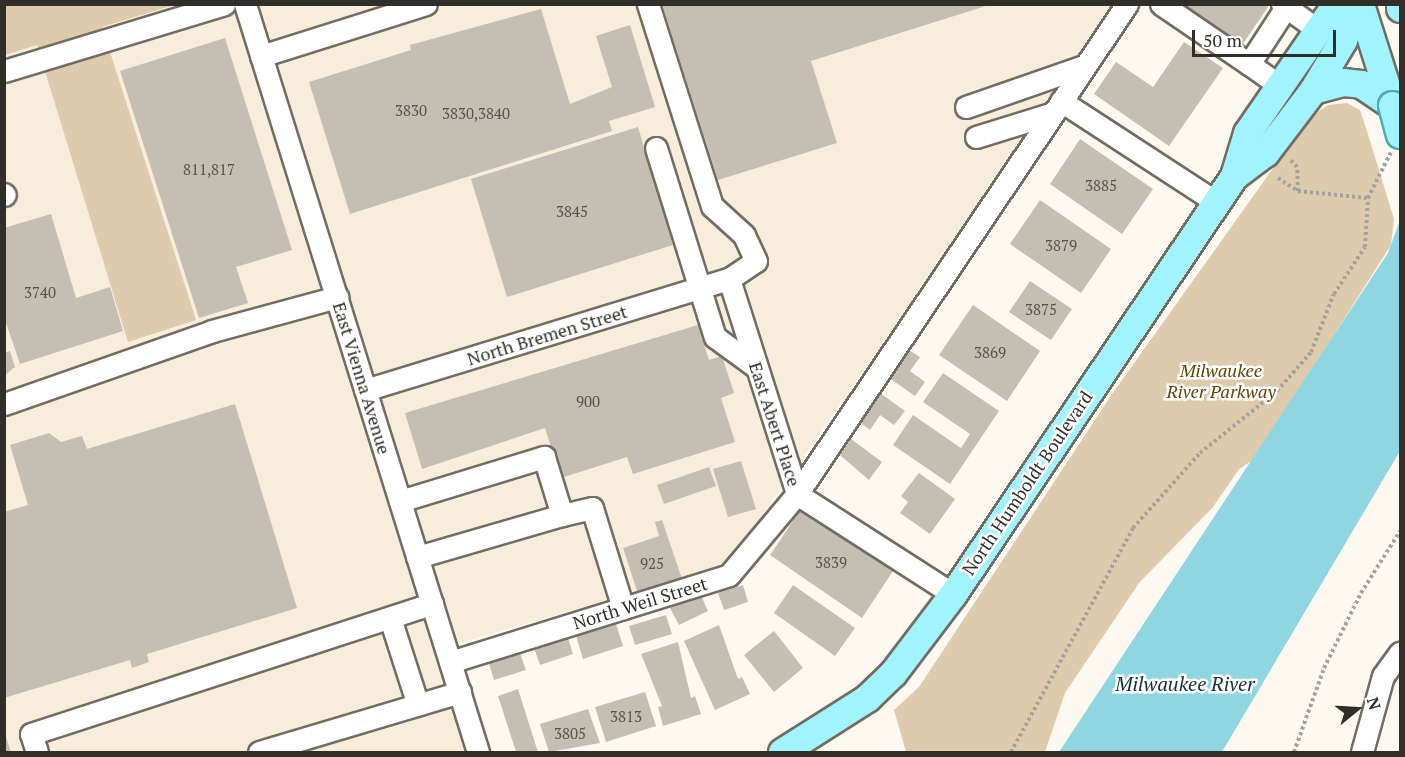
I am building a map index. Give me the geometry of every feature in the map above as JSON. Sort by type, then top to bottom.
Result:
[{"type":"main road","name":"North Humboldt Boulevard","points":[[782,753],[867,698],[953,594],[1234,176],[1247,133],[1318,30],[1343,4]]},
{"type":"main road","name":"North Humboldt Boulevard","points":[[1234,176],[1265,153],[1313,90],[1343,40],[1355,4]]},
{"type":"main road","points":[[1360,4],[1392,105],[1398,138]]},
{"type":"main road","points":[[1313,90],[1343,82],[1361,84],[1392,105]]},
{"type":"street","points":[[4,71],[224,4]]},
{"type":"street","name":"East Vienna Avenue","points":[[245,4],[478,753]]},
{"type":"street","points":[[261,56],[361,14],[426,4]]},
{"type":"street","name":"North Bremen Street","points":[[365,390],[729,279],[756,261],[756,252],[712,206],[648,4]]},
{"type":"street","name":"North Weil Street","points":[[450,662],[729,575],[797,494],[1127,4]]},
{"type":"street","points":[[1161,4],[1280,86]]},
{"type":"street","points":[[1249,64],[1284,6],[1318,30]]},
{"type":"street","points":[[966,107],[1084,66]]},
{"type":"street","points":[[976,137],[1057,107],[1216,202]]},
{"type":"street","points":[[656,148],[715,337],[756,367]]},
{"type":"street","name":"East Abert Place","points":[[729,279],[797,494],[953,594]]},
{"type":"street","points":[[4,404],[212,331],[337,297]]},
{"type":"street","points":[[400,501],[544,457],[562,515]]},
{"type":"street","points":[[417,557],[592,508],[624,608]]},
{"type":"street","points":[[37,753],[31,734],[432,604]]},
{"type":"street","points":[[390,618],[418,705]]},
{"type":"street","points":[[1362,753],[1383,676],[1401,653]]},
{"type":"street","points":[[259,753],[460,692]]},
{"type":"path","points":[[1011,753],[1133,528],[1200,453],[1277,391],[1311,352],[1334,294],[1365,247],[1368,198],[1398,138]]},
{"type":"path","points":[[1290,159],[1297,167],[1298,191]]},
{"type":"path","points":[[1278,178],[1298,191],[1368,198]]},
{"type":"path","points":[[1294,753],[1324,668],[1362,592],[1401,531]]},
{"type":"shaded area","points":[[4,5],[1121,5],[727,565],[459,643],[493,752],[5,752]]},
{"type":"green space","points":[[5,5],[174,5],[102,27],[196,320],[128,342],[37,45],[5,55]]},
{"type":"green space","name":"Milwaukee River Parkway","points":[[1347,103],[1360,110],[1367,131],[1394,219],[1391,245],[1327,346],[1275,446],[1239,469],[1213,507],[1139,583],[1065,693],[1045,752],[906,752],[894,710],[919,687],[1112,394],[1309,118],[1328,105]]},
{"type":"water","name":"Milwaukee River","points":[[1400,220],[1400,451],[1222,752],[1059,752],[1388,253]]},
{"type":"building","points":[[662,4],[989,5],[811,61],[837,143],[718,180]]},
{"type":"building","points":[[1176,4],[1264,4],[1268,7],[1240,48]]},
{"type":"building","points":[[541,9],[570,104],[612,87],[596,36],[630,25],[655,107],[609,121],[612,131],[350,214],[309,82],[411,50],[410,45]]},
{"type":"building","points":[[225,38],[292,250],[236,267],[248,303],[199,318],[120,71]]},
{"type":"building","points":[[1184,42],[1223,68],[1169,146],[1094,94],[1116,62],[1153,87]]},
{"type":"building","points":[[638,127],[673,245],[507,297],[471,179]]},
{"type":"building","points":[[1080,139],[1153,189],[1122,234],[1050,184]]},
{"type":"building","points":[[1040,200],[1111,249],[1081,293],[1010,244]]},
{"type":"building","points":[[51,214],[76,298],[110,287],[123,331],[20,364],[4,317],[4,228]]},
{"type":"building","points":[[1030,281],[1072,309],[1051,340],[1009,312]]},
{"type":"building","points":[[973,305],[1040,351],[1007,401],[939,355]]},
{"type":"building","points":[[698,325],[709,360],[722,356],[734,393],[721,398],[735,442],[633,474],[627,457],[561,478],[545,428],[422,469],[405,413]]},
{"type":"building","points":[[904,347],[920,357],[910,371],[925,382],[915,396],[885,375]]},
{"type":"building","points":[[10,351],[15,367],[4,376],[4,353]]},
{"type":"building","points":[[943,373],[999,411],[950,484],[893,445],[913,415],[961,448],[970,434],[923,402]]},
{"type":"building","points":[[876,390],[905,411],[894,425],[880,415],[870,430],[855,419]]},
{"type":"building","points":[[235,404],[297,608],[147,654],[149,662],[132,668],[130,660],[4,698],[4,512],[28,505],[10,445],[49,433],[61,442],[82,436],[87,449]]},
{"type":"building","points":[[851,439],[882,462],[869,480],[840,455]]},
{"type":"building","points":[[741,461],[756,509],[728,517],[713,469]]},
{"type":"building","points":[[709,467],[716,486],[664,504],[657,485]]},
{"type":"building","points":[[919,473],[955,499],[930,534],[900,513],[908,502],[901,496]]},
{"type":"building","points":[[801,509],[893,571],[862,618],[770,555]]},
{"type":"building","points":[[662,520],[682,579],[638,594],[623,548],[659,536],[655,522]]},
{"type":"building","points":[[743,585],[748,602],[724,610],[718,593]]},
{"type":"building","points":[[793,585],[855,628],[835,656],[774,613]]},
{"type":"building","points":[[700,593],[708,611],[679,625],[670,608]]},
{"type":"building","points":[[666,615],[672,634],[635,645],[629,626]]},
{"type":"building","points":[[616,624],[623,646],[583,659],[576,636]]},
{"type":"building","points":[[719,625],[738,679],[742,677],[750,694],[715,710],[684,641]]},
{"type":"building","points":[[774,631],[803,668],[774,692],[744,655]]},
{"type":"building","points":[[567,635],[573,654],[540,665],[533,645]]},
{"type":"building","points":[[678,642],[691,698],[695,696],[701,714],[663,726],[658,707],[662,706],[641,654]]},
{"type":"building","points":[[519,650],[526,670],[494,680],[488,660]]},
{"type":"building","points":[[518,689],[538,752],[516,752],[498,696]]},
{"type":"building","points":[[645,692],[656,726],[606,742],[595,707]]},
{"type":"building","points":[[588,709],[600,743],[549,752],[540,724]]},
{"type":"building","points":[[5,734],[11,752],[4,752]]}]
